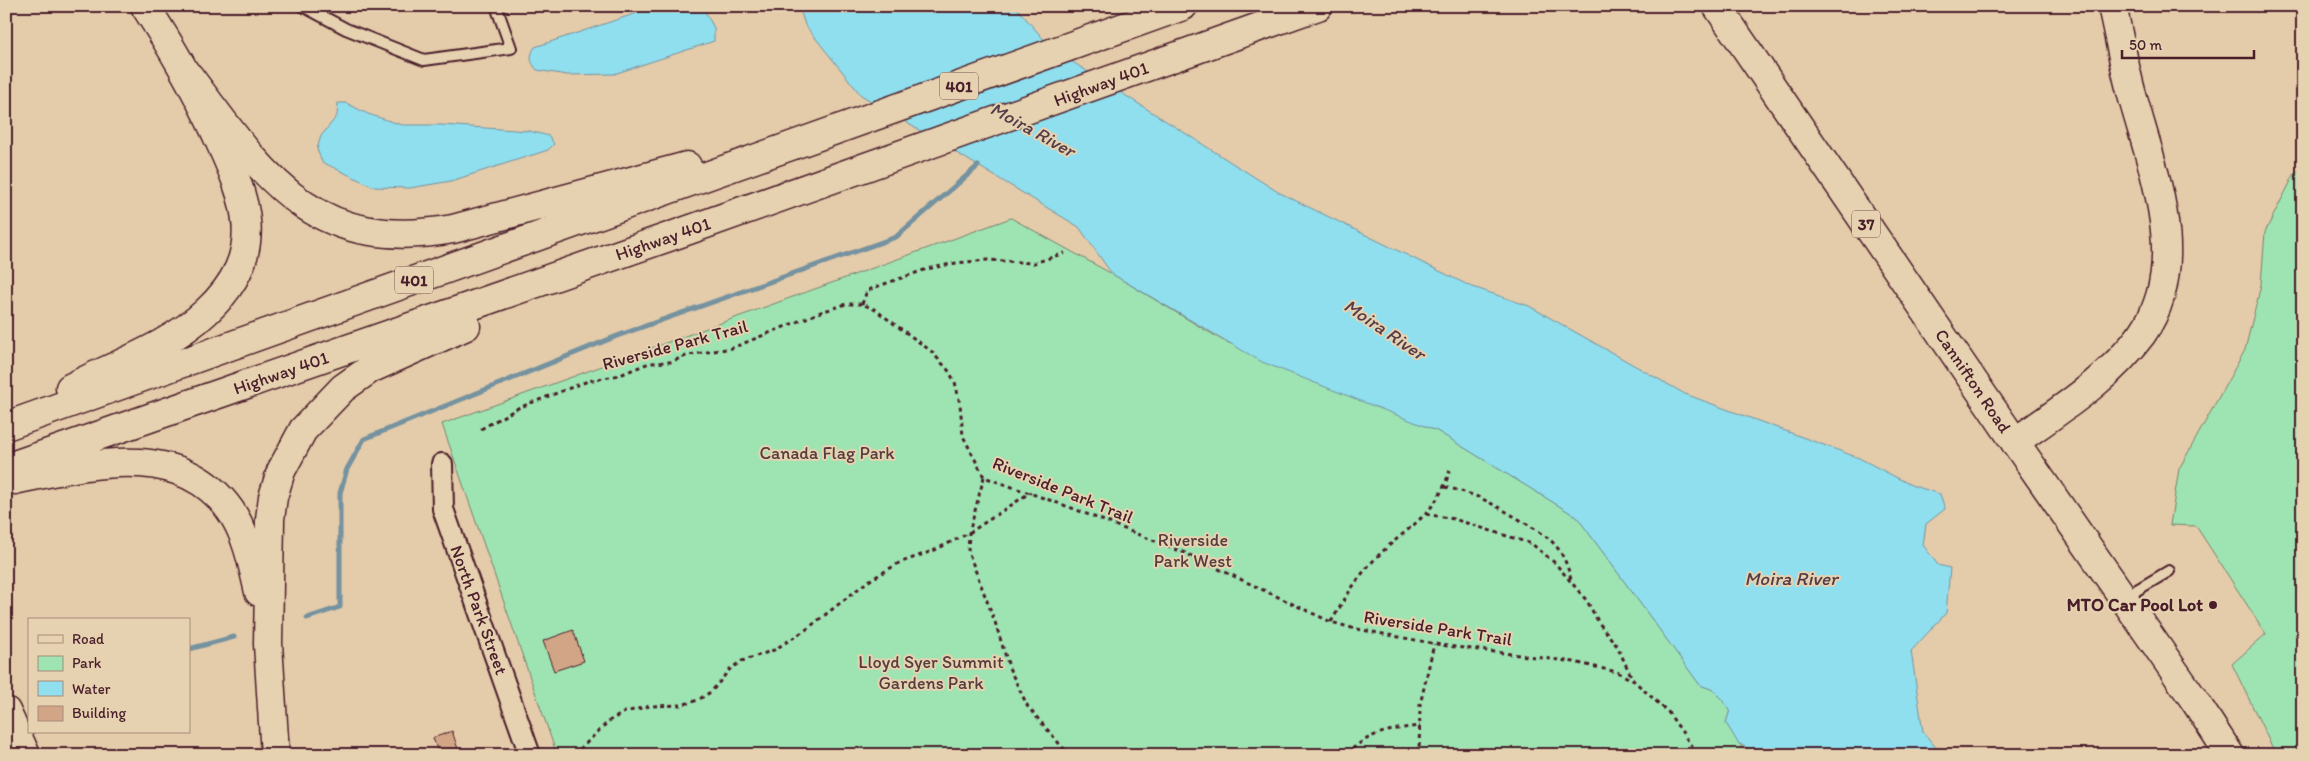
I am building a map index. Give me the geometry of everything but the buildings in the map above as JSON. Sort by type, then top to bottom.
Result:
[{"type":"main road","points":[[145,6],[189,76],[238,142],[268,174],[295,200],[343,225],[377,233],[423,233],[453,229],[657,173],[831,132]]},
{"type":"main road","name":"401","points":[[6,426],[1183,6]]},
{"type":"main road","name":"Highway 401","points":[[6,468],[683,232],[1318,6]]},
{"type":"main road","name":"Cannifton Road","points":[[1717,6],[2230,755]]},
{"type":"main road","points":[[2099,6],[2132,93]]},
{"type":"main road","points":[[2015,442],[2078,398],[2109,372],[2143,332],[2162,294],[2165,264],[2164,225],[2112,6]]},
{"type":"main road","points":[[6,420],[178,333],[206,313],[218,300],[236,272],[246,243],[246,213],[242,194],[189,76]]},
{"type":"main road","points":[[275,755],[268,644],[270,519],[273,497],[289,453],[303,430],[343,388],[378,364],[683,232]]},
{"type":"main road","points":[[6,482],[71,468],[142,462],[162,465],[183,472],[206,485],[222,499],[235,518],[252,561],[268,644]]},
{"type":"main road","points":[[6,711],[26,755]]},
{"type":"street","name":"North Park Street","points":[[442,464],[443,509],[530,755]]},
{"type":"lane","points":[[304,6],[346,29],[424,60],[511,48],[496,6]]},
{"type":"lane","points":[[2124,598],[2169,570]]},
{"type":"path","points":[[862,304],[867,291],[927,269],[986,260],[1034,263],[1065,253]]},
{"type":"path","name":"Riverside Park Trail","points":[[481,429],[518,408],[588,381],[620,375],[649,363],[670,362],[690,355],[732,348],[821,312],[846,304],[862,304],[874,309],[904,330],[931,352],[948,370],[956,390],[963,436],[984,477],[1031,492],[1185,553],[1331,622],[1434,644],[1600,666],[1634,681],[1668,712],[1698,755]]},
{"type":"path","points":[[1331,622],[1351,588],[1373,560],[1436,503],[1445,487],[1450,470]]},
{"type":"path","points":[[984,477],[968,533],[968,551],[995,622],[1010,670],[1028,707],[1069,755]]},
{"type":"path","points":[[1445,487],[1487,500],[1541,531],[1557,546],[1567,565],[1571,581]]},
{"type":"path","points":[[574,755],[609,721],[625,712],[650,706],[681,705],[698,700],[712,691],[730,669],[742,661],[774,650],[807,630],[867,582],[899,563],[935,550],[968,533],[1031,492]]},
{"type":"path","points":[[1426,514],[1454,519],[1532,544],[1555,563],[1587,601],[1599,623],[1617,646],[1634,681]]},
{"type":"path","points":[[1419,755],[1420,704],[1434,644]]},
{"type":"path","points":[[1347,755],[1356,743],[1387,730],[1420,726]]},
{"type":"green space","points":[[2303,168],[2303,755],[2276,755],[2232,664],[2266,634],[2196,526],[2170,525],[2179,469],[2245,350],[2261,285],[2265,232],[2295,173]]},
{"type":"green space","points":[[1011,218],[1112,274],[1222,340],[1437,431],[1577,517],[1700,685],[1714,690],[1730,710],[1726,723],[1747,755],[557,755],[442,424]]},
{"type":"water","points":[[658,6],[702,6],[714,28],[714,41],[614,74],[567,75],[537,70],[533,64],[531,56],[535,47]]},
{"type":"water","name":"Moira River","points":[[799,6],[1015,6],[1052,49],[1278,192],[1470,286],[1529,306],[1685,394],[1859,458],[1911,485],[1940,494],[1945,509],[1926,524],[1923,545],[1938,565],[1950,568],[1946,613],[1911,651],[1923,732],[1942,755],[1761,755],[1738,743],[1726,723],[1730,710],[1714,690],[1700,685],[1577,517],[1437,431],[1262,362],[1112,274],[1079,227],[861,95],[805,25]]},
{"type":"water","points":[[338,103],[346,103],[368,114],[402,125],[441,125],[529,131],[549,136],[554,144],[548,150],[451,181],[410,188],[374,187],[322,162],[317,149],[321,136],[337,116]]},
{"type":"waterway","points":[[307,618],[340,607],[340,493],[347,469],[364,439],[617,336],[896,237],[978,166]]},
{"type":"waterway","points":[[190,649],[234,637]]},
{"type":"place","name":"MTO Car Pool Lot","points":[[2213,605]]},
{"type":"park label","name":"Canada Flag Park","points":[[827,453]]},
{"type":"park label","name":"Riverside Park West","points":[[1193,550]]},
{"type":"park label","name":"Lloyd Syer Summit Gardens Park","points":[[931,672]]}]
